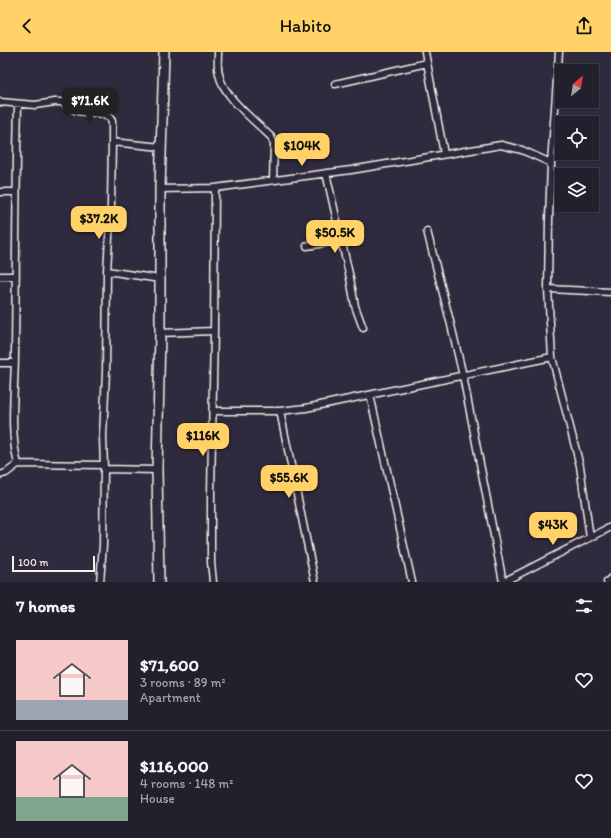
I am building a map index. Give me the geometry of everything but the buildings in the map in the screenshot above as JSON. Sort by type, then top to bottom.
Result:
[{"type":"street","points":[[159,582],[158,470],[160,189],[164,52]]},
{"type":"street","points":[[218,52],[218,72],[223,87],[229,96],[271,137],[274,144],[273,180]]},
{"type":"street","points":[[425,52],[444,154]]},
{"type":"street","points":[[559,52],[551,163],[548,289],[552,357],[580,466],[590,538]]},
{"type":"street","points":[[335,84],[427,63]]},
{"type":"street","points":[[0,102],[35,105],[61,102],[76,111],[106,115],[112,121],[111,205],[107,271],[106,372],[103,436],[103,545],[100,582]]},
{"type":"street","points":[[18,104],[13,434],[14,450],[18,464]]},
{"type":"street","points":[[112,142],[161,147]]},
{"type":"street","points":[[160,189],[215,188],[326,173],[501,145],[512,146],[551,163]]},
{"type":"street","points":[[326,173],[350,278],[354,306],[363,328]]},
{"type":"street","points":[[213,582],[211,562],[211,493],[214,411],[215,188]]},
{"type":"street","points":[[0,192],[16,192]]},
{"type":"street","points":[[427,232],[463,376],[503,582],[611,527]]},
{"type":"street","points":[[307,246],[341,240]]},
{"type":"street","points":[[107,271],[160,279]]},
{"type":"street","points":[[0,276],[16,276]]},
{"type":"street","points":[[548,289],[611,292]]},
{"type":"street","points":[[160,333],[214,331]]},
{"type":"street","points":[[214,411],[280,412],[552,357]]},
{"type":"street","points":[[0,363],[15,364]]},
{"type":"street","points":[[370,395],[412,582]]},
{"type":"street","points":[[280,412],[315,582]]},
{"type":"street","points":[[0,475],[18,464],[158,470]]},
{"type":"street","points":[[607,582],[611,578]]}]
